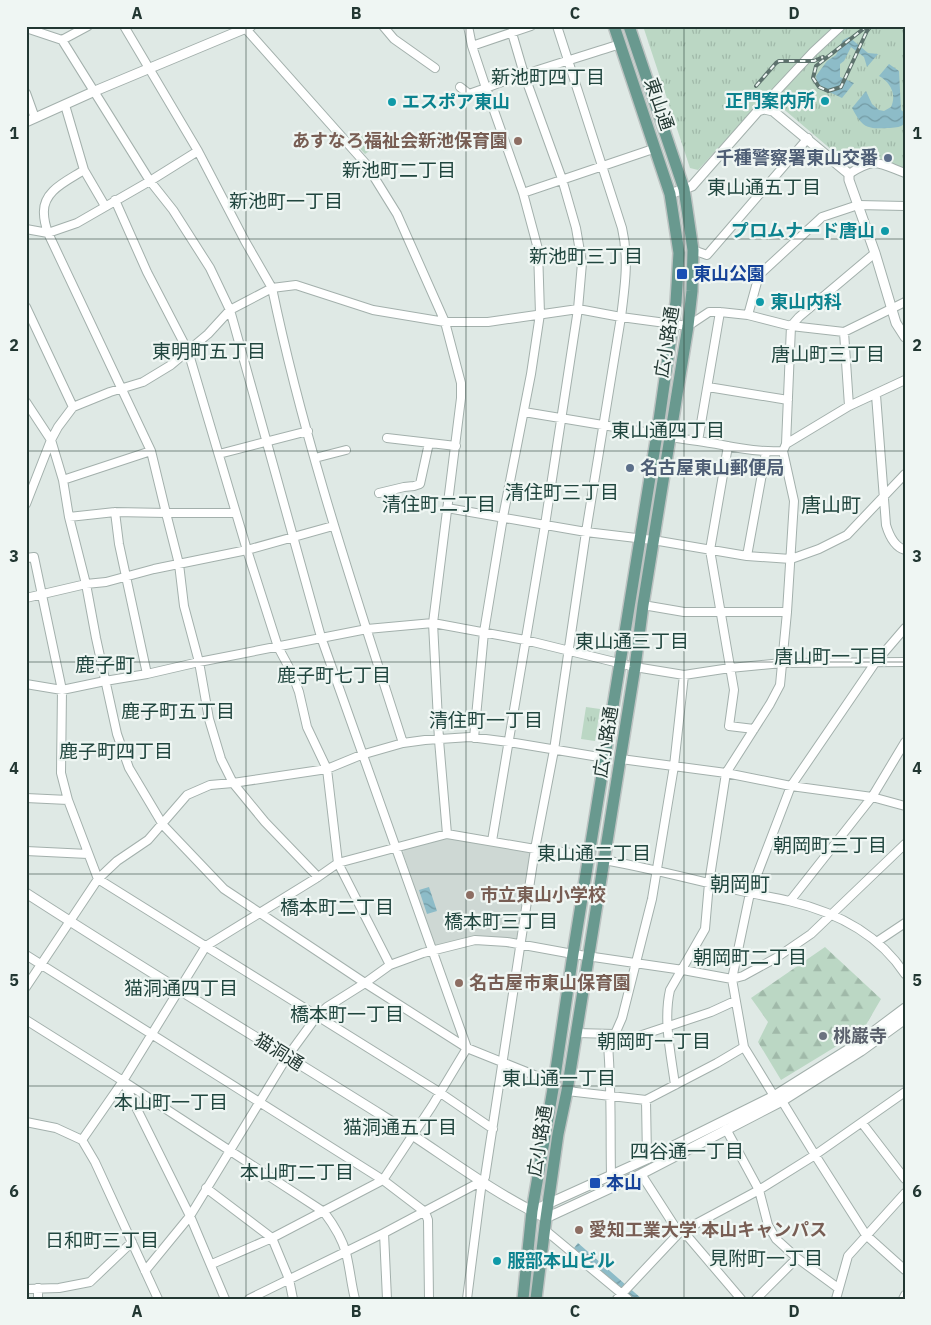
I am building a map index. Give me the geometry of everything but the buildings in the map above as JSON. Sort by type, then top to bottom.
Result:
[{"type":"main road","name":"東山通","points":[[614,26],[670,194]]},
{"type":"main road","name":"東山通","points":[[629,26],[684,189]]},
{"type":"main road","name":"広小路通","points":[[536,1299],[558,1134],[567,1091],[688,326],[692,291],[693,250],[684,189]]},
{"type":"main road","name":"広小路通","points":[[524,1299],[532,1212],[673,325],[679,253],[670,194]]},
{"type":"street","points":[[62,40],[88,26]]},
{"type":"street","points":[[124,26],[198,151],[272,288],[280,330],[333,526],[403,742]]},
{"type":"street","points":[[383,26],[394,39],[434,68]]},
{"type":"street","points":[[468,26],[472,46],[522,193],[538,249],[540,314],[531,374],[503,517],[484,632],[474,738]]},
{"type":"street","points":[[472,46],[531,26]]},
{"type":"street","points":[[467,1299],[482,1181],[485,1177],[493,1129],[535,849],[554,750],[626,276],[625,240],[557,26]]},
{"type":"street","points":[[670,194],[692,186],[806,59],[841,26]]},
{"type":"street","points":[[30,27],[62,40],[150,181],[173,210],[210,268],[230,310],[320,637],[361,755],[434,950],[467,1048]]},
{"type":"street","points":[[26,122],[248,27],[366,164],[397,214],[445,322],[460,383],[461,413],[433,622],[439,740],[447,834]]},
{"type":"street","points":[[492,841],[562,418],[578,309],[582,263],[576,228],[562,179],[524,74],[512,33]]},
{"type":"street","points":[[460,87],[469,94],[524,74],[620,44]]},
{"type":"street","points":[[26,92],[35,118]]},
{"type":"street","points":[[65,105],[84,170],[105,206]]},
{"type":"street","points":[[758,111],[764,109],[773,111],[808,138],[849,174],[849,180],[875,253],[896,323],[905,337]]},
{"type":"street","points":[[693,250],[707,255],[808,138]]},
{"type":"street","points":[[522,193],[656,148]]},
{"type":"street","points":[[26,229],[48,233],[77,222],[150,181],[198,151]]},
{"type":"street","points":[[849,174],[862,165],[871,162],[905,173]]},
{"type":"street","points":[[84,170],[48,195],[44,214],[48,233],[151,451],[179,564],[184,606],[199,662],[209,719],[218,751],[234,783],[265,822],[318,878]]},
{"type":"street","points":[[115,200],[147,272],[188,351],[278,647],[292,673],[299,692],[307,727],[327,768],[338,863],[390,965]]},
{"type":"street","points":[[748,315],[759,275],[822,217],[858,205],[905,206]]},
{"type":"street","points":[[675,1085],[668,1027],[668,1001],[670,990],[705,929],[709,883],[726,773],[780,685],[794,501],[784,448],[791,326],[799,317],[875,253]]},
{"type":"street","points":[[26,504],[51,440],[73,407],[121,388],[143,382],[171,365],[188,351],[208,334],[230,310],[272,288],[296,285],[373,310],[445,322],[488,322],[578,309],[688,326],[709,312],[720,312],[748,315],[791,326],[844,332],[905,302]]},
{"type":"street","points":[[26,307],[73,407]]},
{"type":"street","points":[[698,441],[720,312]]},
{"type":"street","points":[[844,332],[849,406]]},
{"type":"street","points":[[524,412],[670,438],[766,452],[784,448],[849,406],[905,380]]},
{"type":"street","points":[[708,387],[788,400]]},
{"type":"street","points":[[876,395],[885,496],[884,510],[888,532],[901,549],[905,550]]},
{"type":"street","points":[[26,402],[51,440],[63,480],[69,517],[86,584],[117,734],[129,768],[163,825],[224,889],[365,983],[467,1048],[554,1083]]},
{"type":"street","points":[[219,454],[308,431]]},
{"type":"street","points":[[387,438],[456,446]]},
{"type":"street","points":[[379,493],[420,484],[429,443]]},
{"type":"street","points":[[728,446],[710,550],[734,690],[729,726],[754,729]]},
{"type":"street","points":[[315,458],[346,450]]},
{"type":"street","points":[[63,480],[151,451]]},
{"type":"street","points":[[747,556],[766,452]]},
{"type":"street","points":[[447,508],[586,532],[653,540],[747,556],[791,559],[819,549],[846,535],[905,474]]},
{"type":"street","points":[[69,517],[115,512],[236,513]]},
{"type":"street","points":[[115,512],[119,544],[147,674]]},
{"type":"street","points":[[26,598],[247,550],[333,526]]},
{"type":"street","points":[[26,558],[34,557],[62,690],[61,773],[68,800],[98,879],[439,1092],[493,1129]]},
{"type":"street","points":[[643,605],[684,612],[787,612]]},
{"type":"street","points":[[26,684],[62,690],[320,637],[367,629],[433,622],[525,640],[635,667],[684,675],[782,663],[875,664],[905,662]]},
{"type":"street","points":[[905,628],[875,664],[791,786],[750,893],[732,979],[744,1047],[866,1235],[905,1270]]},
{"type":"street","points":[[612,1175],[609,1096],[611,1034],[622,1018],[652,899],[674,766],[684,675]]},
{"type":"street","points":[[26,987],[98,879],[117,861],[148,840],[163,825],[171,812],[187,795],[210,785],[327,768],[403,742],[474,738],[605,758]]},
{"type":"street","points":[[790,901],[872,797],[905,742]]},
{"type":"street","points":[[620,759],[726,773],[791,786],[872,797],[905,806]]},
{"type":"street","points":[[26,798],[68,800]]},
{"type":"street","points":[[82,1140],[123,1081],[206,946],[318,878],[338,863],[447,834],[535,849],[590,855]]},
{"type":"street","points":[[146,1271],[190,1216],[287,1057],[317,1016],[327,1007],[390,965],[434,950],[475,940],[488,940],[732,979],[743,976],[776,958],[811,934],[905,844]]},
{"type":"street","points":[[26,851],[88,854]]},
{"type":"street","points":[[604,860],[790,901],[832,914],[878,942],[897,962],[905,974]]},
{"type":"street","name":"猫洞通","points":[[26,893],[413,1135],[482,1181],[532,1212],[546,1218]]},
{"type":"street","points":[[878,942],[905,923]]},
{"type":"street","points":[[26,955],[259,1104],[383,1180],[425,1212],[428,1220],[429,1299]]},
{"type":"street","points":[[576,1033],[611,1034],[633,1038],[710,1012],[735,1001]]},
{"type":"street","points":[[532,1212],[778,1098],[857,1044],[905,1008]]},
{"type":"street","points":[[546,1218],[641,1174],[726,1129],[861,1051],[905,1019]]},
{"type":"street","points":[[26,1020],[324,1212],[334,1225],[346,1252],[350,1283],[355,1299]]},
{"type":"street","points":[[567,1091],[646,1100],[744,1047]]},
{"type":"street","points":[[212,1264],[272,1238],[383,1180],[432,1106],[467,1048]]},
{"type":"street","points":[[123,1081],[190,1216],[212,1264],[225,1299]]},
{"type":"street","points":[[545,1230],[622,1296],[681,1232],[759,1190],[815,1155],[905,1092]]},
{"type":"street","points":[[646,1100],[647,1159]]},
{"type":"street","points":[[26,1122],[56,1128],[82,1140],[95,1162],[158,1299]]},
{"type":"street","points":[[862,1123],[905,1179]]},
{"type":"street","points":[[726,1129],[759,1190],[768,1225],[776,1239],[797,1258],[838,1288]]},
{"type":"street","points":[[641,1174],[681,1232],[741,1299]]},
{"type":"street","points":[[249,1299],[384,1233],[482,1181]]},
{"type":"street","points":[[206,1188],[272,1238],[289,1279],[293,1299]]},
{"type":"street","points":[[836,1299],[848,1256],[905,1193]]},
{"type":"street","points":[[384,1233],[387,1299]]},
{"type":"street","points":[[26,1289],[59,1288],[90,1282],[132,1242]]},
{"type":"street","points":[[756,1299],[797,1258]]},
{"type":"street","points":[[38,1288],[38,1299]]},
{"type":"street","points":[[903,1299],[905,1295]]},
{"type":"shaded area","name":"市立東山小学校","points":[[448,837],[531,853],[516,942],[479,936],[463,938],[435,947],[403,853],[404,849]]},
{"type":"green space","points":[[643,26],[905,26],[905,170],[882,160],[871,152],[860,160],[846,162],[767,95],[698,170],[690,168]]},
{"type":"green space","points":[[369,131],[377,146],[365,154],[353,141]]},
{"type":"green space","points":[[586,707],[600,709],[595,741],[581,739]]},
{"type":"green space","points":[[825,947],[881,999],[863,1030],[781,1080],[758,1042],[768,1022],[751,998]]},
{"type":"water","points":[[849,37],[868,53],[878,54],[867,67],[864,57],[851,47],[844,61],[840,64],[840,77],[854,83],[842,98],[829,92],[819,83],[816,76],[827,61],[836,55],[843,40]]},
{"type":"water","points":[[889,64],[899,71],[901,110],[905,113],[905,123],[897,127],[871,128],[859,120],[852,108],[866,91],[872,104],[879,110],[884,111],[891,107],[893,93],[889,85],[879,76]]},
{"type":"water","points":[[429,887],[437,911],[427,914],[419,890]]},
{"type":"water","points":[[578,1243],[642,1299],[632,1299],[574,1248]]},
{"type":"railway","points":[[867,26],[816,66],[813,78],[819,87],[828,91],[841,87],[871,26]]},
{"type":"railway","points":[[756,86],[779,61],[814,61],[823,57]]},
{"type":"place","name":"正門案内所","points":[[825,101]]},
{"type":"place","name":"エスポア東山","points":[[392,102]]},
{"type":"place","name":"あすなろ福祉会新池保育園","points":[[518,141]]},
{"type":"place","name":"千種警察署東山交番","points":[[888,158]]},
{"type":"place","name":"プロムナード唐山","points":[[885,231]]},
{"type":"place","name":"東山公園","points":[[682,274]]},
{"type":"place","name":"東山内科","points":[[760,302]]},
{"type":"place","name":"名古屋東山郵便局","points":[[630,468]]},
{"type":"place","name":"市立東山小学校","points":[[470,895]]},
{"type":"place","name":"名古屋市東山保育園","points":[[459,983]]},
{"type":"place","name":"桃巌寺","points":[[823,1036]]},
{"type":"place","name":"本山","points":[[595,1183]]},
{"type":"place","name":"愛知工業大学 本山キャンパス","points":[[579,1230]]},
{"type":"place","name":"服部本山ビル","points":[[497,1261]]},
{"type":"district","name":"新池町四丁目","points":[[548,77]]},
{"type":"district","name":"新池町二丁目","points":[[399,170]]},
{"type":"district","name":"東山通五丁目","points":[[764,187]]},
{"type":"district","name":"新池町一丁目","points":[[286,201]]},
{"type":"district","name":"新池町三丁目","points":[[586,256]]},
{"type":"district","name":"東明町五丁目","points":[[209,351]]},
{"type":"district","name":"唐山町三丁目","points":[[828,354]]},
{"type":"district","name":"東山通四丁目","points":[[668,430]]},
{"type":"district","name":"清住町三丁目","points":[[562,492]]},
{"type":"district","name":"清住町二丁目","points":[[439,504]]},
{"type":"district","name":"唐山町","points":[[831,505]]},
{"type":"district","name":"東山通三丁目","points":[[632,641]]},
{"type":"district","name":"唐山町一丁目","points":[[831,656]]},
{"type":"district","name":"鹿子町","points":[[105,665]]},
{"type":"district","name":"鹿子町七丁目","points":[[334,675]]},
{"type":"district","name":"鹿子町五丁目","points":[[178,711]]},
{"type":"district","name":"清住町一丁目","points":[[486,720]]},
{"type":"district","name":"鹿子町四丁目","points":[[116,751]]},
{"type":"district","name":"朝岡町三丁目","points":[[830,845]]},
{"type":"district","name":"東山通二丁目","points":[[594,853]]},
{"type":"district","name":"朝岡町","points":[[740,884]]},
{"type":"district","name":"橋本町二丁目","points":[[337,907]]},
{"type":"district","name":"橋本町三丁目","points":[[501,921]]},
{"type":"district","name":"朝岡町二丁目","points":[[750,957]]},
{"type":"district","name":"猫洞通四丁目","points":[[181,988]]},
{"type":"district","name":"橋本町一丁目","points":[[347,1014]]},
{"type":"district","name":"朝岡町一丁目","points":[[654,1041]]},
{"type":"district","name":"東山通一丁目","points":[[559,1078]]},
{"type":"district","name":"本山町一丁目","points":[[171,1102]]},
{"type":"district","name":"猫洞通五丁目","points":[[400,1127]]},
{"type":"district","name":"四谷通一丁目","points":[[687,1151]]},
{"type":"district","name":"本山町二丁目","points":[[297,1172]]},
{"type":"district","name":"日和町三丁目","points":[[102,1240]]},
{"type":"district","name":"見附町一丁目","points":[[766,1258]]}]
